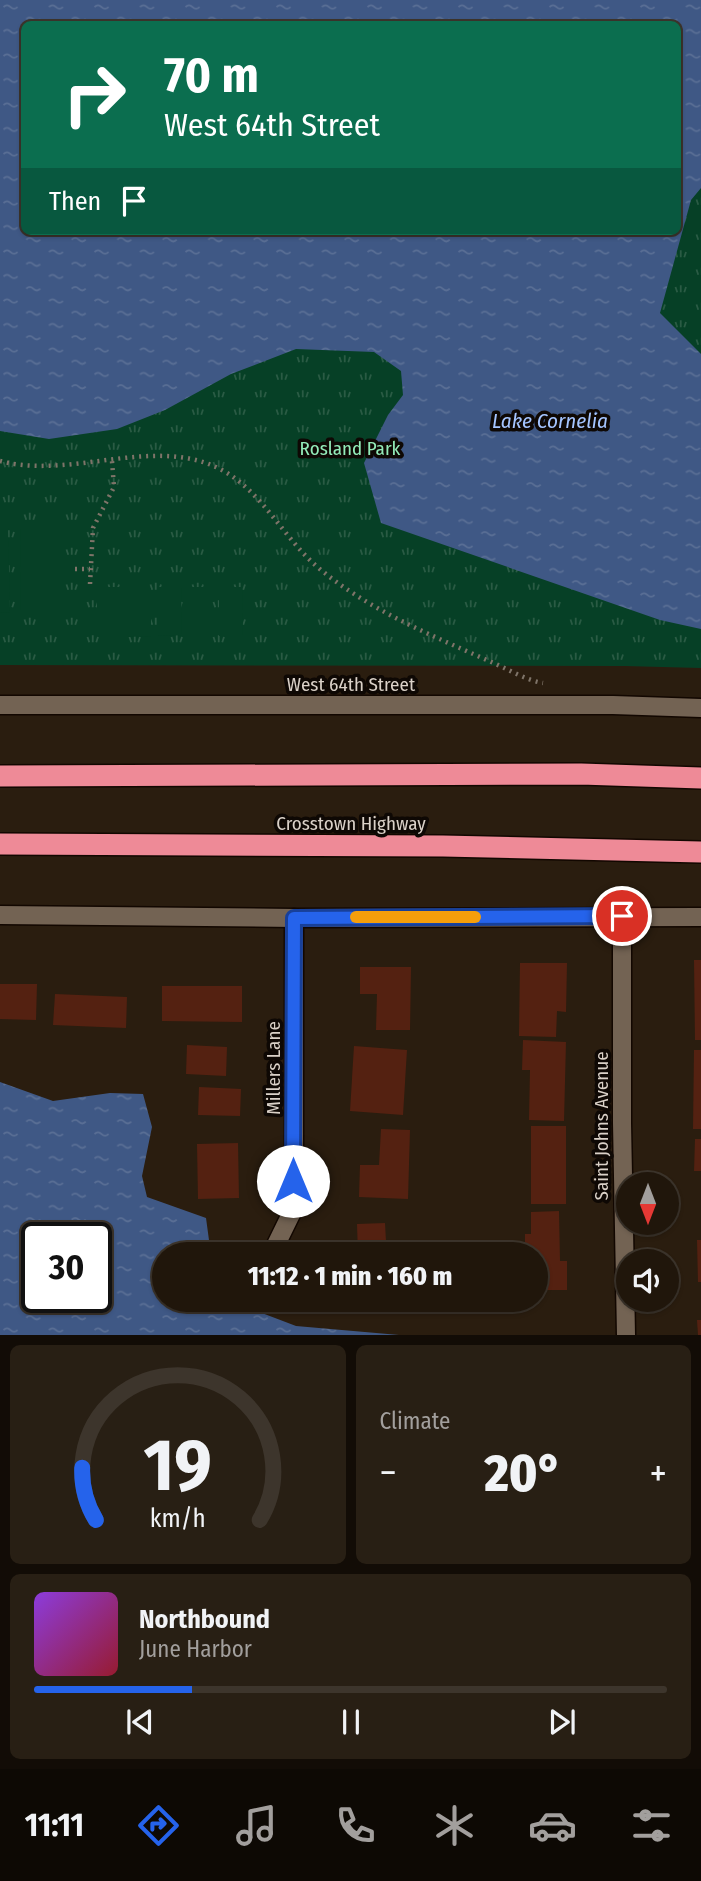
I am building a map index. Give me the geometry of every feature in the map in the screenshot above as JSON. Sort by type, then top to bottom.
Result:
[{"type":"highway","points":[[0,776],[580,774],[701,778]]},
{"type":"highway","name":"Crosstown Highway","points":[[0,844],[429,846],[701,852]]},
{"type":"street","name":"West 64th Street","points":[[0,705],[613,705],[701,708]]},
{"type":"street","points":[[0,915],[294,918],[701,917]]},
{"type":"street","name":"Saint Johns Avenue","points":[[622,916],[626,1335]]},
{"type":"street","name":"Millers Lane","points":[[277,1242],[293,1208],[294,918]]},
{"type":"path","points":[[0,461],[41,467],[170,456],[195,460],[219,469],[238,480],[251,492],[297,547],[321,570],[374,607],[403,623],[539,683],[553,683]]},
{"type":"path","points":[[90,584],[93,528],[114,487],[112,461]]},
{"type":"path","points":[[75,569],[90,569]]},
{"type":"green space","name":"Rosland Park","points":[[0,0],[701,0],[701,668],[0,665]]},
{"type":"green space","points":[[0,527],[8,527],[10,612],[0,613]]},
{"type":"green space","points":[[20,527],[60,527],[60,612],[21,612]]},
{"type":"green space","points":[[97,587],[120,587],[120,636],[97,636]]},
{"type":"green space","points":[[158,587],[181,587],[182,635],[158,636]]},
{"type":"green space","points":[[189,587],[212,587],[212,636],[189,636]]},
{"type":"green space","points":[[219,587],[242,587],[243,636],[219,636]]},
{"type":"green space","points":[[128,588],[151,588],[151,636],[128,637]]},
{"type":"water","name":"Lake Cornelia","points":[[0,0],[701,0],[701,188],[691,200],[660,313],[701,354],[701,629],[660,620],[381,523],[364,463],[388,415],[403,395],[401,371],[374,352],[296,349],[231,374],[165,410],[117,429],[49,439],[0,431]]},
{"type":"water","points":[[0,1082],[53,1101],[110,1093],[143,1094],[152,1127],[142,1176],[147,1197],[206,1218],[209,1242],[152,1242],[152,1312],[259,1312],[296,1326],[399,1335],[0,1335]]},
{"type":"building","points":[[694,960],[701,960],[701,1040],[695,1040]]},
{"type":"building","points":[[520,963],[567,963],[566,1012],[557,1011],[556,1037],[519,1036]]},
{"type":"building","points":[[360,967],[411,967],[410,1030],[376,1030],[377,994],[360,994]]},
{"type":"building","points":[[0,984],[37,984],[36,1020],[0,1019]]},
{"type":"building","points":[[162,986],[242,986],[242,1022],[162,1021]]},
{"type":"building","points":[[55,994],[127,997],[126,1028],[53,1025]]},
{"type":"building","points":[[523,1040],[566,1042],[564,1121],[529,1120],[530,1070],[522,1070]]},
{"type":"building","points":[[187,1045],[227,1047],[226,1076],[186,1074]]},
{"type":"building","points":[[354,1046],[407,1050],[403,1115],[350,1111]]},
{"type":"building","points":[[694,1050],[701,1050],[701,1129],[693,1129]]},
{"type":"building","points":[[199,1087],[241,1089],[240,1116],[198,1115]]},
{"type":"building","points":[[531,1126],[566,1126],[566,1204],[531,1204]]},
{"type":"building","points":[[381,1129],[410,1130],[408,1199],[359,1197],[360,1165],[379,1165]]},
{"type":"building","points":[[695,1139],[701,1139],[701,1171],[694,1171]]},
{"type":"building","points":[[238,1143],[239,1198],[198,1199],[197,1144]]},
{"type":"building","points":[[559,1211],[560,1261],[567,1261],[567,1290],[548,1290],[548,1242],[525,1242],[525,1234],[531,1234],[531,1212]]},
{"type":"building","points":[[385,1223],[386,1241],[419,1242],[358,1242],[357,1224]]},
{"type":"building","points":[[697,1240],[701,1240],[701,1282],[698,1282]]},
{"type":"building","points":[[697,1320],[701,1320],[701,1335],[698,1335]]},
{"type":"slow traffic","points":[[356,917],[475,917]]},
{"type":"route","points":[[293,1181],[294,918],[622,916]]}]
